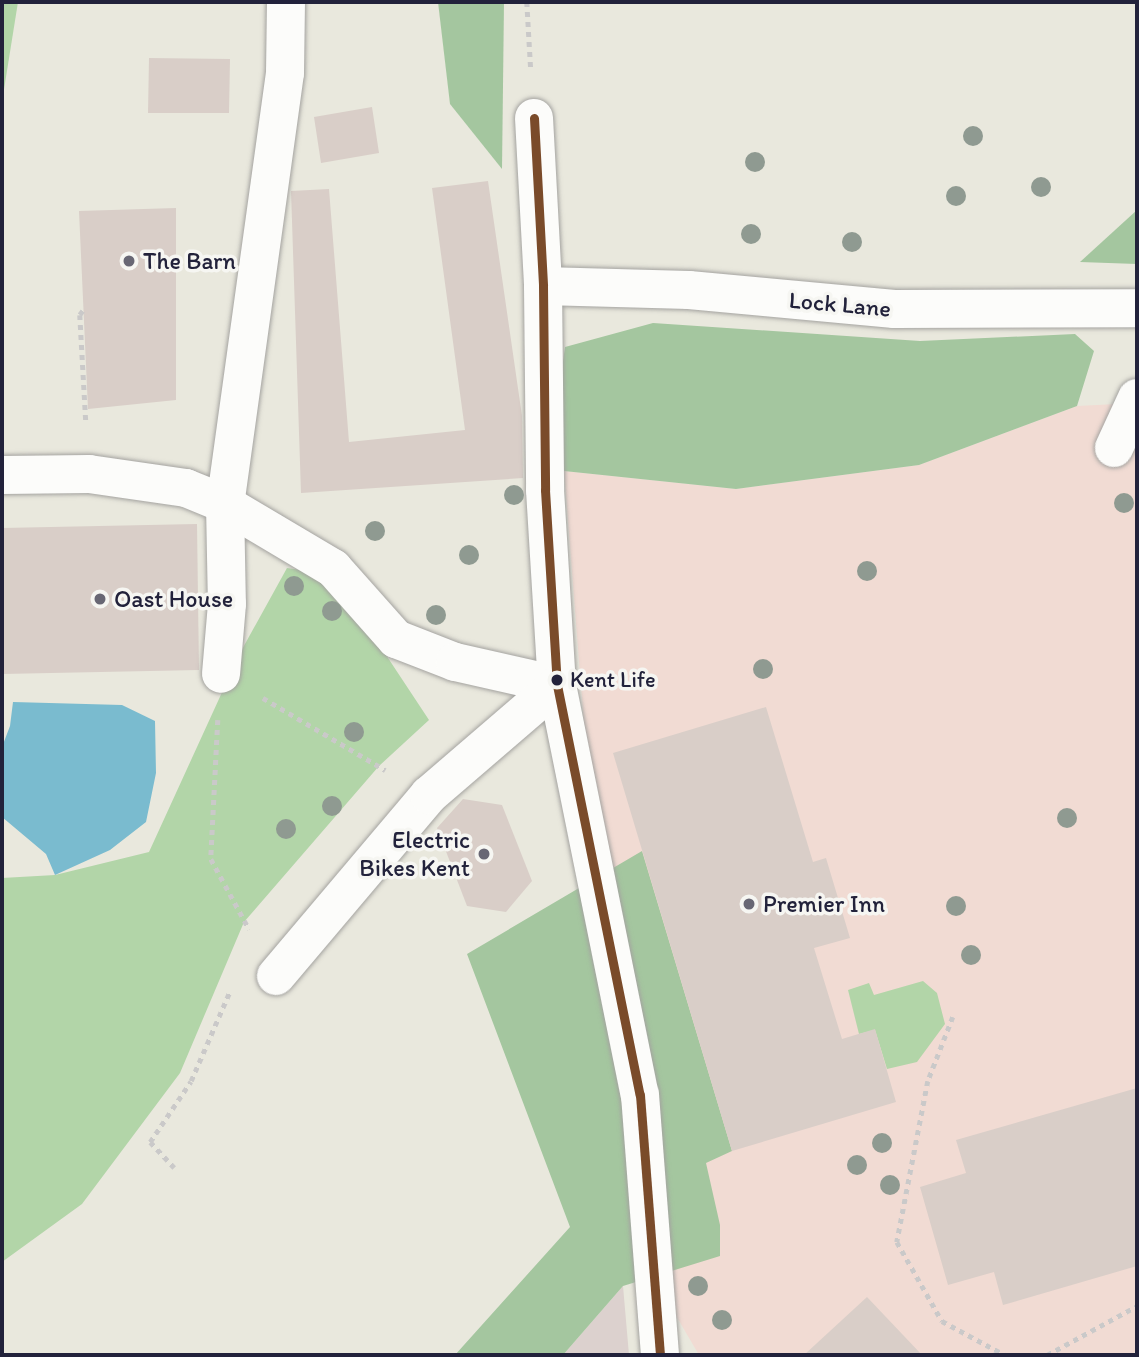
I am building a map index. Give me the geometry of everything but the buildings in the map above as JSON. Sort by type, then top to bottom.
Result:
[{"type":"street","points":[[221,674],[227,604],[225,504],[285,74],[286,2]]},
{"type":"street","points":[[534,118],[543,286],[545,490],[557,685],[640,1095],[660,1355]]},
{"type":"street","name":"Lock Lane","points":[[543,286],[689,290],[894,309],[1137,308]]},
{"type":"street","points":[[1114,448],[1137,398]]},
{"type":"street","points":[[2,475],[89,474],[186,488],[225,504],[333,568],[396,639],[455,662],[557,685]]},
{"type":"street","points":[[276,976],[429,795],[557,685]]},
{"type":"path","points":[[527,2],[534,118]]},
{"type":"path","points":[[83,311],[80,315],[89,474]]},
{"type":"path","points":[[254,936],[211,859],[221,674],[379,766]]},
{"type":"path","points":[[174,1168],[150,1142],[191,1081],[233,985]]},
{"type":"path","points":[[953,1017],[928,1081],[897,1242],[942,1321],[1005,1355]]},
{"type":"path","points":[[1047,1355],[1137,1306]]},
{"type":"shaded area","points":[[1137,403],[1137,1351],[1130,1355],[699,1355],[668,1302],[585,737],[564,471],[736,489],[919,465],[1077,406]]},
{"type":"shaded area","points":[[623,1286],[629,1355],[563,1355]]},
{"type":"green space","points":[[2,2],[18,2],[2,102]]},
{"type":"green space","points":[[438,2],[504,2],[502,169],[450,104]]},
{"type":"green space","points":[[1137,210],[1137,264],[1080,262]]},
{"type":"green space","points":[[653,323],[920,341],[1075,334],[1094,351],[1077,406],[919,465],[736,489],[564,471],[556,411],[565,347]]},
{"type":"green space","points":[[287,568],[322,573],[355,608],[429,720],[379,766],[244,922],[180,1073],[82,1204],[2,1262],[2,878],[55,875],[149,852],[240,653]]},
{"type":"green space","points":[[642,851],[732,1151],[706,1163],[720,1225],[720,1256],[623,1286],[563,1355],[455,1355],[570,1227],[467,954]]},
{"type":"green space","points":[[923,981],[937,993],[945,1024],[917,1062],[887,1069],[875,1030],[859,1034],[848,990],[869,983],[874,995]]},
{"type":"water","points":[[13,702],[122,705],[155,721],[156,773],[146,822],[110,850],[55,875],[46,854],[2,817],[2,747],[10,726]]},
{"type":"transit line","points":[[534,118],[543,286],[545,490],[557,685],[640,1095],[660,1355]]},
{"type":"place","name":"The Barn","points":[[129,261]]},
{"type":"place","name":"Oast House","points":[[100,599]]},
{"type":"place","name":"Kent Life","points":[[557,680]]},
{"type":"place","name":"Electric Bikes Kent","points":[[484,854]]},
{"type":"place","name":"Premier Inn","points":[[749,904]]}]
